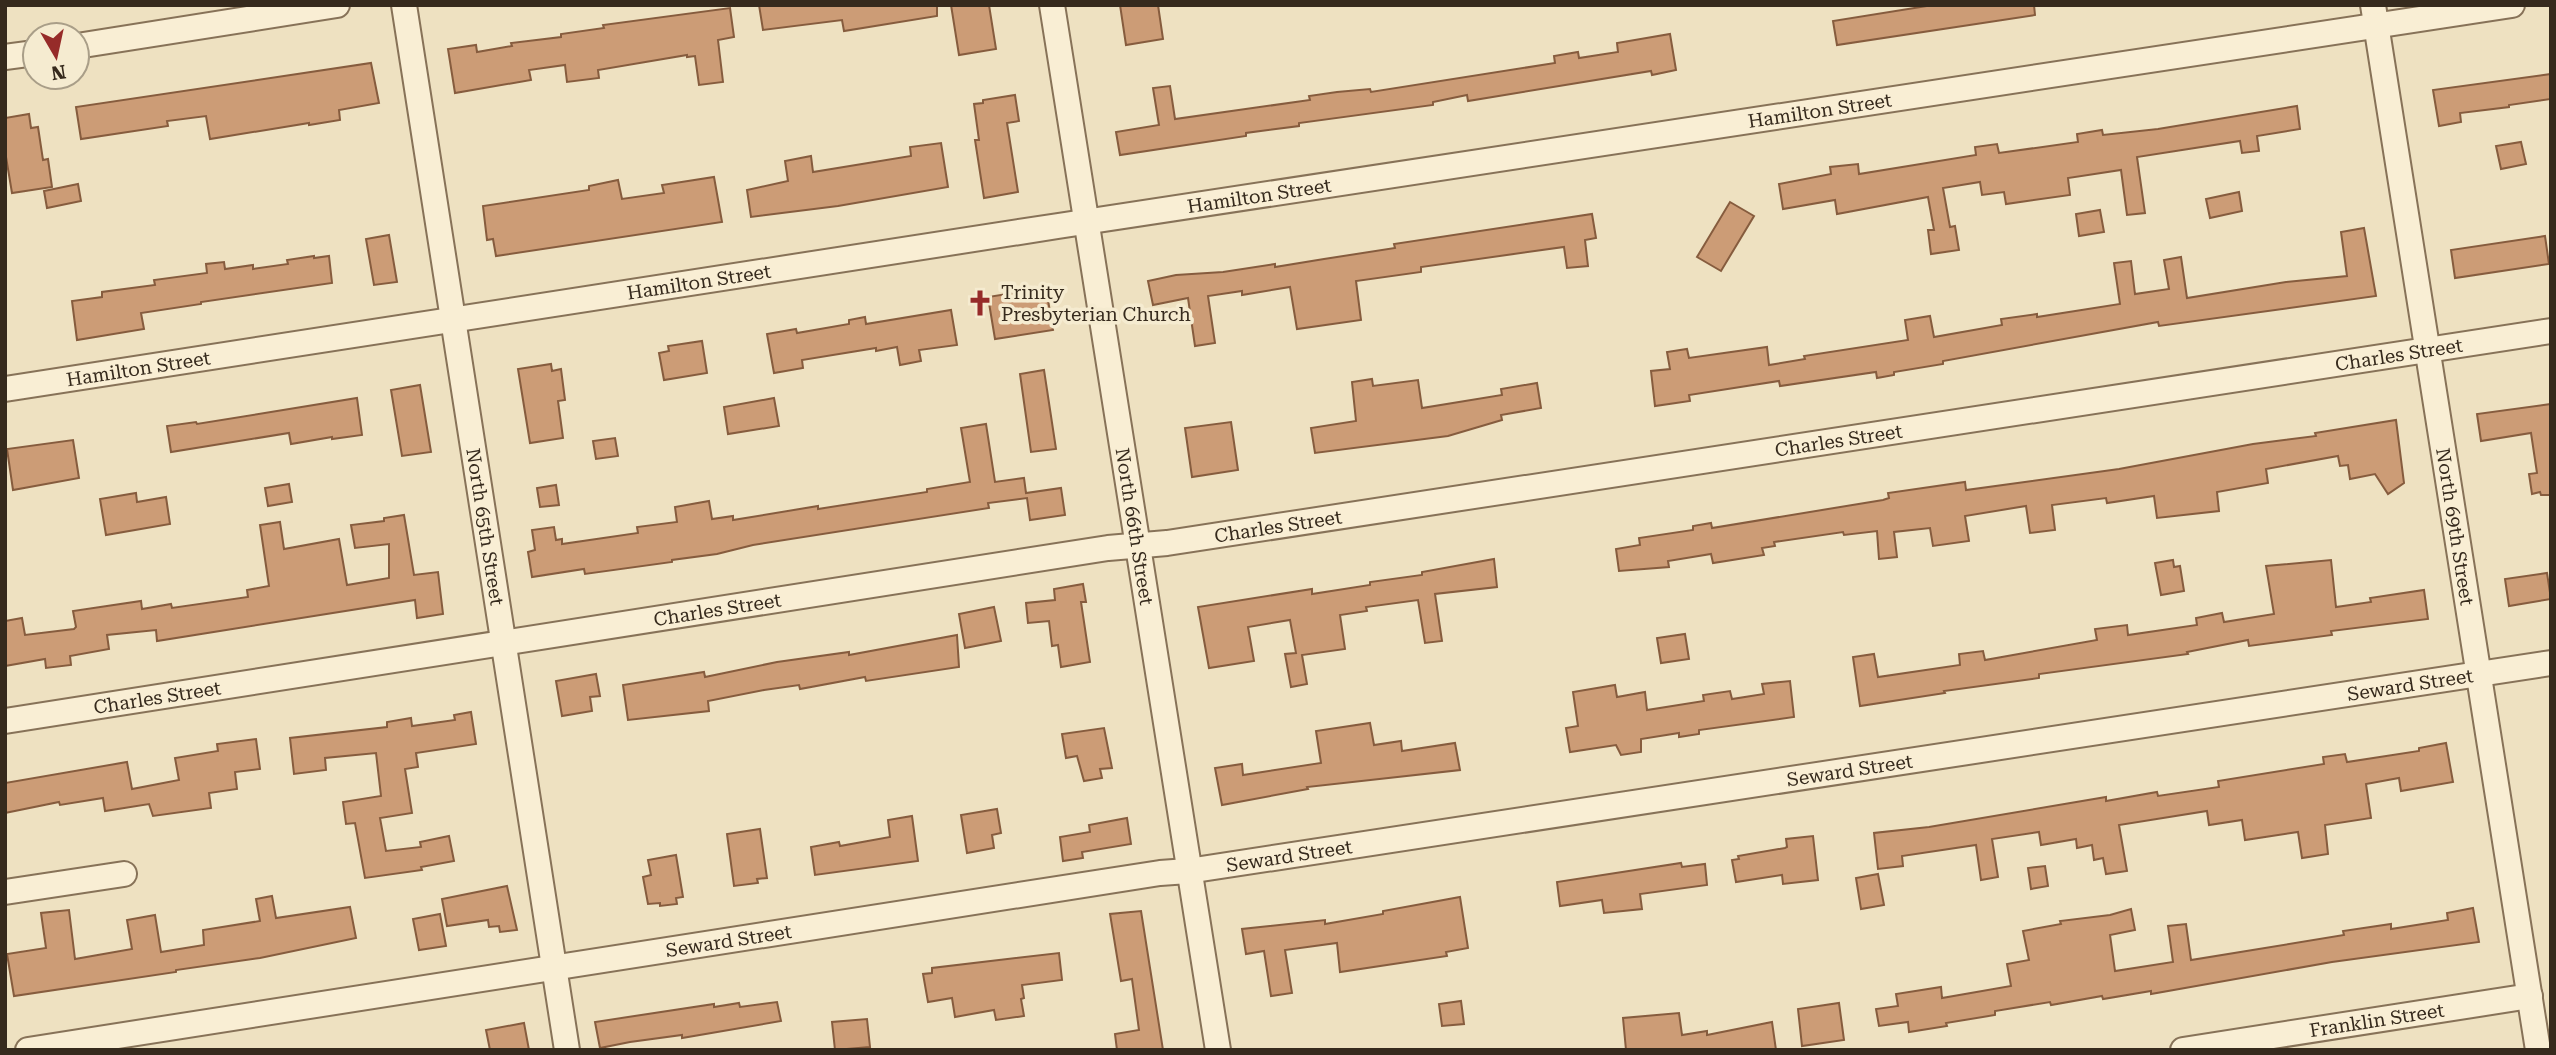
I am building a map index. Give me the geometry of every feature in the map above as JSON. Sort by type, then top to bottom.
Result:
[{"type":"street","points":[[91,44],[337,5]]},
{"type":"street","name":"North 65th Street","points":[[404,5],[567,1050]]},
{"type":"street","name":"North 66th Street","points":[[1052,5],[1217,1050]]},
{"type":"street","name":"Hamilton Street","points":[[5,389],[1086,222],[2375,15],[2512,5]]},
{"type":"street","name":"North 69th Street","points":[[2375,15],[2538,1050]]},
{"type":"street","name":"Charles Street","points":[[5,721],[1137,545],[1167,543],[2551,331]]},
{"type":"street","name":"Seward Street","points":[[29,1050],[1132,877],[1188,871],[2551,663]]},
{"type":"street","points":[[5,892],[124,874]]},
{"type":"street","name":"Franklin Street","points":[[2183,1050],[2530,996]]},
{"type":"building","points":[[759,5],[937,5],[937,16],[844,31],[842,20],[763,30]]},
{"type":"building","points":[[951,5],[989,5],[996,49],[959,55]]},
{"type":"building","points":[[1120,5],[1158,5],[1163,39],[1126,45]]},
{"type":"building","points":[[1933,5],[2034,5],[2035,15],[1837,45],[1833,21]]},
{"type":"building","points":[[730,8],[734,37],[718,40],[723,82],[699,85],[695,56],[687,55],[598,70],[599,78],[567,82],[565,65],[529,70],[531,80],[455,93],[448,49],[476,45],[477,52],[512,46],[511,43],[604,28],[603,25]]},
{"type":"building","points":[[1670,34],[1676,70],[1652,75],[1651,71],[1468,101],[1467,95],[1433,102],[1433,105],[1299,123],[1299,126],[1246,133],[1246,136],[1120,155],[1116,132],[1159,125],[1153,88],[1170,86],[1175,119],[1310,100],[1309,96],[1370,89],[1371,92],[1555,63],[1554,56],[1578,52],[1579,58],[1618,52],[1617,43]]},
{"type":"building","points":[[371,63],[379,103],[339,110],[340,120],[210,139],[206,116],[167,121],[168,126],[81,139],[76,107]]},
{"type":"building","points":[[2551,74],[2551,99],[2460,113],[2461,122],[2439,126],[2433,90]]},
{"type":"building","points":[[1015,95],[1019,121],[1007,123],[1018,192],[984,198],[975,140],[979,140],[974,104]]},
{"type":"building","points":[[2297,106],[2300,129],[2257,136],[2259,151],[2242,153],[2240,141],[2137,157],[2145,213],[2127,215],[2121,170],[2068,178],[2070,195],[2006,204],[2004,192],[1982,195],[1980,182],[1943,188],[1950,227],[1955,226],[1959,250],[1931,254],[1928,230],[1934,230],[1928,197],[1837,214],[1835,200],[1783,209],[1779,184],[1831,174],[1830,167],[1858,164],[1859,174],[1976,155],[1975,147],[1997,144],[1999,153],[2078,142],[2077,134],[2102,130],[2103,135],[2158,129]]},
{"type":"building","points":[[29,114],[31,128],[38,127],[43,160],[48,159],[52,187],[12,193],[5,151],[5,118]]},
{"type":"building","points":[[2521,142],[2526,164],[2501,169],[2496,146]]},
{"type":"building","points":[[941,143],[948,187],[838,206],[751,217],[747,190],[788,181],[785,161],[811,156],[813,172],[911,156],[910,147]]},
{"type":"building","points":[[714,177],[722,222],[496,256],[493,239],[487,240],[483,206],[589,190],[589,186],[618,180],[622,199],[664,193],[662,185]]},
{"type":"building","points":[[78,184],[81,201],[47,208],[44,191]]},
{"type":"building","points":[[2239,192],[2242,211],[2210,218],[2206,199]]},
{"type":"building","points":[[1730,202],[1754,216],[1721,271],[1697,257]]},
{"type":"building","points":[[2100,210],[2104,232],[2079,236],[2076,214]]},
{"type":"building","points":[[1592,214],[1596,238],[1585,240],[1588,266],[1567,268],[1564,247],[1421,267],[1421,272],[1356,281],[1361,320],[1297,329],[1290,287],[1242,295],[1242,291],[1208,296],[1215,343],[1195,346],[1188,298],[1153,305],[1148,281],[1176,275],[1223,272],[1275,264],[1275,267],[1395,248],[1394,244]]},
{"type":"building","points":[[2364,228],[2376,296],[2159,326],[2158,322],[1943,361],[1943,364],[1894,372],[1894,375],[1877,378],[1876,372],[1780,386],[1779,381],[1689,395],[1690,401],[1655,406],[1651,371],[1670,369],[1667,352],[1687,349],[1689,358],[1767,347],[1769,365],[1805,359],[1804,356],[1908,340],[1905,320],[1930,316],[1934,337],[2002,325],[2001,319],[2037,314],[2037,317],[2120,304],[2114,263],[2131,261],[2135,294],[2169,289],[2164,260],[2181,257],[2187,298],[2286,282],[2347,276],[2341,232]]},
{"type":"building","points":[[389,235],[397,282],[374,285],[366,239]]},
{"type":"building","points":[[2545,236],[2549,264],[2455,278],[2451,250]]},
{"type":"building","points":[[329,256],[332,283],[141,313],[144,329],[77,340],[72,301],[102,297],[102,292],[155,285],[154,280],[207,273],[206,264],[224,262],[225,269],[253,265],[253,269],[288,264],[287,260]]},
{"type":"building","points":[[1046,288],[1053,330],[995,339],[988,297]]},
{"type":"building","points":[[951,310],[957,345],[919,350],[921,361],[900,365],[897,347],[876,351],[876,348],[802,360],[803,368],[774,373],[767,334],[796,329],[797,333],[849,324],[849,320],[865,317],[866,324]]},
{"type":"building","points":[[702,341],[707,373],[664,380],[659,353],[669,351],[668,346]]},
{"type":"building","points":[[551,364],[552,371],[561,369],[565,400],[558,401],[563,438],[530,443],[518,369]]},
{"type":"building","points":[[1044,370],[1056,449],[1031,452],[1020,374]]},
{"type":"building","points":[[1372,379],[1373,386],[1418,380],[1422,408],[1502,395],[1501,389],[1537,383],[1541,408],[1501,415],[1502,420],[1448,436],[1315,453],[1311,428],[1356,421],[1352,382]]},
{"type":"building","points":[[420,385],[431,452],[402,456],[391,390]]},
{"type":"building","points":[[357,398],[362,435],[291,444],[289,433],[171,452],[167,426],[197,424]]},
{"type":"building","points":[[774,398],[779,426],[728,434],[724,407]]},
{"type":"building","points":[[2551,404],[2551,495],[2541,495],[2540,492],[2532,494],[2529,474],[2537,473],[2531,433],[2481,441],[2477,414]]},
{"type":"building","points":[[2396,420],[2404,483],[2388,494],[2375,474],[2350,479],[2348,465],[2340,466],[2338,456],[2266,469],[2268,483],[2217,492],[2219,511],[2157,518],[2154,496],[2107,503],[2106,498],[2052,505],[2055,530],[2030,533],[2026,506],[1965,516],[1969,541],[1933,546],[1930,528],[1894,532],[1897,557],[1879,559],[1877,531],[1844,535],[1843,532],[1774,542],[1775,546],[1762,548],[1764,555],[1713,563],[1711,554],[1668,561],[1669,567],[1619,571],[1616,549],[1640,545],[1639,538],[1693,530],[1693,526],[1711,523],[1712,528],[1883,500],[1889,498],[1888,493],[1965,482],[1966,490],[2119,469]]},
{"type":"building","points":[[1231,422],[1238,470],[1192,477],[1185,428]]},
{"type":"building","points":[[986,424],[995,482],[1024,478],[1026,493],[1061,488],[1065,515],[1030,520],[1027,498],[988,503],[989,508],[753,545],[672,562],[585,574],[584,569],[532,577],[528,552],[535,550],[532,530],[554,527],[556,540],[562,539],[562,544],[638,533],[637,527],[677,522],[675,507],[709,501],[712,519],[733,516],[733,520],[927,492],[927,489],[970,482],[961,428]]},
{"type":"building","points":[[615,438],[618,456],[596,459],[593,441]]},
{"type":"building","points":[[73,440],[79,478],[13,490],[7,449]]},
{"type":"building","points":[[289,484],[292,502],[268,506],[265,488]]},
{"type":"building","points":[[556,485],[559,505],[540,507],[537,488]]},
{"type":"building","points":[[136,493],[137,502],[166,497],[170,524],[106,535],[100,499]]},
{"type":"building","points":[[404,515],[414,575],[438,572],[443,614],[417,618],[415,600],[157,641],[156,630],[107,635],[109,649],[70,656],[71,665],[46,668],[45,659],[5,666],[5,621],[22,618],[25,635],[74,629],[76,627],[73,611],[141,601],[142,609],[171,604],[172,608],[248,597],[247,590],[269,586],[260,525],[280,522],[284,549],[339,539],[347,585],[389,578],[389,544],[355,548],[351,525],[384,521],[384,518]]},
{"type":"building","points":[[1494,559],[1497,587],[1435,594],[1442,641],[1425,643],[1418,600],[1366,607],[1367,611],[1340,615],[1345,649],[1302,655],[1307,684],[1291,687],[1285,654],[1296,653],[1290,620],[1248,627],[1254,661],[1209,668],[1198,607],[1312,589],[1312,594],[1370,585],[1370,582],[1422,575],[1422,572]]},
{"type":"building","points":[[2173,560],[2174,567],[2180,566],[2184,591],[2161,595],[2155,563]]},
{"type":"building","points":[[2331,560],[2336,607],[2371,602],[2370,598],[2424,590],[2428,619],[2331,631],[2332,635],[2249,646],[2248,640],[2187,652],[2188,654],[2039,674],[2039,678],[1860,706],[1853,657],[1874,654],[1878,677],[1960,665],[1959,654],[1983,651],[1985,660],[2097,640],[2095,629],[2127,625],[2128,635],[2197,625],[2196,618],[2222,613],[2224,622],[2274,614],[2266,566]]},
{"type":"building","points":[[2547,573],[2551,599],[2509,606],[2505,579]]},
{"type":"building","points":[[1083,584],[1086,602],[1081,602],[1090,662],[1061,667],[1058,645],[1052,646],[1049,621],[1028,623],[1026,603],[1055,600],[1054,589]]},
{"type":"building","points":[[994,607],[1001,641],[965,648],[959,614]]},
{"type":"building","points":[[1685,634],[1689,659],[1661,663],[1657,638]]},
{"type":"building","points":[[957,635],[959,667],[866,681],[865,677],[800,689],[799,685],[764,690],[708,701],[709,711],[628,720],[623,685],[704,672],[705,677],[777,662],[849,652],[849,655]]},
{"type":"building","points":[[596,674],[600,696],[590,697],[592,711],[562,716],[556,681]]},
{"type":"building","points":[[1790,681],[1794,717],[1699,730],[1699,734],[1679,737],[1679,733],[1641,739],[1641,752],[1621,755],[1616,745],[1570,752],[1566,728],[1578,726],[1573,692],[1615,685],[1617,697],[1645,692],[1647,710],[1704,701],[1703,695],[1730,691],[1732,699],[1764,694],[1762,684]]},
{"type":"building","points":[[471,712],[476,744],[416,753],[418,767],[405,769],[412,813],[380,818],[386,851],[421,847],[420,842],[449,836],[454,861],[421,867],[422,870],[365,878],[355,823],[346,824],[343,802],[381,796],[376,753],[325,758],[326,770],[294,774],[290,738],[387,727],[387,722],[411,718],[412,726],[455,720],[454,715]]},
{"type":"building","points":[[1370,723],[1374,745],[1401,741],[1402,751],[1455,743],[1460,770],[1307,787],[1308,789],[1222,805],[1215,768],[1242,764],[1243,775],[1321,763],[1316,731]]},
{"type":"building","points":[[1104,728],[1112,768],[1100,769],[1102,778],[1084,781],[1077,756],[1066,758],[1062,734]]},
{"type":"building","points":[[256,739],[260,769],[235,772],[237,789],[209,793],[211,808],[153,816],[149,804],[105,811],[103,798],[60,805],[59,802],[5,813],[5,783],[127,762],[132,789],[179,780],[175,758],[218,751],[217,744]]},
{"type":"building","points":[[2446,743],[2453,782],[2401,791],[2399,778],[2366,784],[2371,818],[2325,825],[2328,854],[2302,858],[2298,832],[2245,840],[2242,820],[2209,825],[2207,811],[2119,825],[2127,871],[2106,874],[2103,858],[2094,860],[2092,845],[2077,848],[2076,839],[2041,845],[2039,832],[1992,839],[1998,877],[1981,880],[1976,845],[1902,856],[1903,866],[1878,869],[1874,833],[1929,827],[2106,797],[2106,801],[2157,792],[2158,796],[2219,787],[2218,781],[2324,764],[2323,757],[2345,754],[2347,762],[2419,751],[2419,748]]},
{"type":"building","points":[[997,809],[1001,833],[992,835],[994,848],[967,853],[961,815]]},
{"type":"building","points":[[912,816],[918,861],[815,875],[811,847],[839,842],[840,846],[890,837],[888,820]]},
{"type":"building","points":[[1127,818],[1131,844],[1082,852],[1083,858],[1063,861],[1060,837],[1090,832],[1089,825]]},
{"type":"building","points":[[760,829],[767,878],[757,879],[758,883],[734,886],[727,834]]},
{"type":"building","points":[[1813,836],[1818,880],[1783,884],[1782,875],[1736,882],[1732,860],[1739,859],[1738,856],[1785,848],[1786,839]]},
{"type":"building","points":[[676,855],[683,897],[676,898],[677,904],[648,904],[643,877],[651,875],[648,860]]},
{"type":"building","points":[[1681,863],[1682,867],[1705,864],[1707,885],[1640,894],[1642,909],[1604,913],[1602,900],[1560,906],[1557,882]]},
{"type":"building","points":[[2045,866],[2048,886],[2031,889],[2028,868]]},
{"type":"building","points":[[1878,874],[1884,905],[1861,909],[1856,878]]},
{"type":"building","points":[[507,886],[517,930],[500,932],[499,926],[489,927],[488,920],[447,926],[442,899]]},
{"type":"building","points":[[272,896],[276,918],[350,907],[356,938],[260,958],[14,996],[7,954],[46,948],[41,913],[69,910],[75,959],[132,949],[127,920],[155,915],[161,952],[204,945],[203,930],[260,921],[256,899]]},
{"type":"building","points":[[1460,897],[1468,948],[1446,952],[1447,956],[1340,972],[1337,943],[1285,950],[1292,993],[1271,996],[1264,951],[1246,954],[1242,929],[1325,920],[1325,924]]},
{"type":"building","points":[[2473,908],[2479,942],[2332,962],[2151,994],[2151,991],[2103,999],[2102,996],[2051,1005],[2050,1002],[1995,1011],[1995,1015],[1909,1032],[1908,1022],[1879,1026],[1876,1009],[1898,1006],[1896,994],[1941,987],[1942,998],[2011,986],[2007,964],[2029,960],[2023,931],[2061,924],[2060,921],[2110,915],[2131,909],[2135,930],[2110,935],[2115,971],[2173,962],[2168,926],[2186,924],[2191,960],[2344,935],[2343,931],[2391,924],[2391,929],[2448,920],[2447,913]]},
{"type":"building","points":[[1141,911],[1163,1050],[1117,1050],[1115,1034],[1139,1030],[1132,979],[1121,981],[1110,914]]},
{"type":"building","points":[[440,914],[446,946],[419,950],[413,919]]},
{"type":"building","points":[[1059,953],[1062,980],[1022,985],[1024,1016],[996,1020],[994,1010],[955,1017],[952,998],[928,1002],[923,974],[932,973],[932,968]]},
{"type":"building","points":[[1461,1001],[1464,1024],[1442,1026],[1439,1004]]},
{"type":"building","points":[[777,1002],[781,1021],[682,1038],[682,1035],[600,1048],[595,1022],[714,1004],[714,1007],[739,1003],[740,1007]]},
{"type":"building","points":[[1839,1003],[1844,1040],[1802,1046],[1798,1009]]},
{"type":"building","points":[[1679,1013],[1682,1035],[1707,1031],[1707,1035],[1772,1022],[1776,1050],[1626,1050],[1623,1018]]},
{"type":"building","points":[[867,1019],[870,1047],[835,1050],[832,1022]]},
{"type":"building","points":[[524,1023],[529,1050],[490,1050],[486,1030]]},
{"type":"place","name":"Trinity Presbyterian Church","points":[[980,303]]}]
